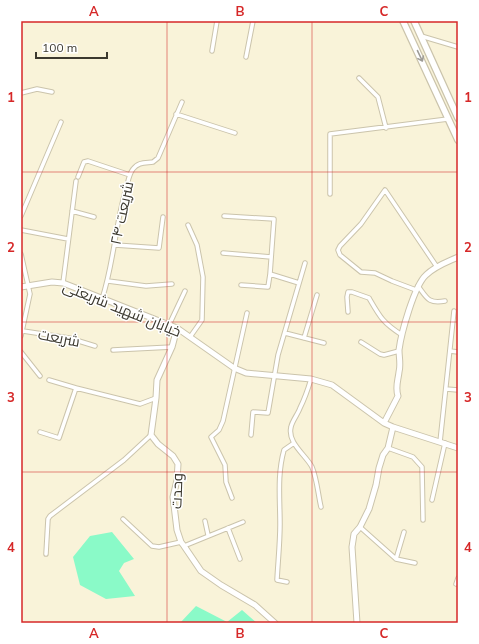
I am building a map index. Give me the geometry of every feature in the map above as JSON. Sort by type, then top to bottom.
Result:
[{"type":"main road","points":[[403,21],[458,140]]},
{"type":"main road","points":[[414,21],[458,118]]},
{"type":"street","points":[[212,51],[217,21]]},
{"type":"street","points":[[246,57],[253,21]]},
{"type":"street","points":[[421,36],[458,47]]},
{"type":"street","points":[[359,78],[378,97],[386,128]]},
{"type":"street","points":[[21,93],[37,90],[52,92]]},
{"type":"street","name":"شریعت ۲۴","points":[[102,299],[108,281],[120,209],[130,175],[134,168],[140,163],[153,162],[158,158],[182,102]]},
{"type":"street","points":[[176,114],[235,134]]},
{"type":"street","points":[[330,194],[330,134],[448,119]]},
{"type":"street","points":[[21,216],[61,122]]},
{"type":"street","points":[[63,283],[77,179],[84,162],[88,161],[130,175]]},
{"type":"street","points":[[437,267],[385,190],[361,224],[338,250],[340,255],[361,272],[376,273],[392,281],[417,288],[428,300],[435,302],[445,301]]},
{"type":"street","points":[[72,211],[94,217]]},
{"type":"street","points":[[224,216],[274,219],[268,288],[241,285]]},
{"type":"street","points":[[115,245],[159,248],[163,217]]},
{"type":"street","points":[[188,225],[197,245],[203,277],[202,320],[190,337]]},
{"type":"street","points":[[21,230],[68,239]]},
{"type":"street","points":[[223,253],[271,257]]},
{"type":"street","points":[[21,254],[30,294],[21,336]]},
{"type":"street","points":[[384,423],[398,396],[396,390],[400,371],[399,351],[402,335],[417,288],[425,275],[437,267],[458,257]]},
{"type":"street","points":[[251,435],[253,412],[268,413],[278,355],[305,263]]},
{"type":"street","points":[[270,274],[299,283]]},
{"type":"street","points":[[108,281],[146,286],[172,284]]},
{"type":"street","name":"خیابان شهید شریعتی","points":[[21,287],[52,282],[63,283],[177,328],[234,368],[246,373],[311,379],[332,385],[384,423],[458,448]]},
{"type":"street","points":[[169,325],[185,291]]},
{"type":"street","points":[[348,312],[346,297],[348,292],[369,298],[381,319],[389,327],[402,335]]},
{"type":"street","points":[[304,338],[317,295]]},
{"type":"street","points":[[432,500],[442,442],[454,311]]},
{"type":"street","points":[[232,498],[226,482],[225,465],[211,437],[219,430],[223,421],[247,313]]},
{"type":"street","points":[[46,554],[48,519],[50,516],[124,460],[151,435],[157,380],[172,347],[177,328]]},
{"type":"street","name":"شریعت","points":[[23,331],[69,338],[95,346]]},
{"type":"street","points":[[285,332],[324,343]]},
{"type":"street","points":[[361,342],[384,355],[399,351]]},
{"type":"street","points":[[113,350],[172,347]]},
{"type":"street","points":[[450,351],[458,352]]},
{"type":"street","points":[[21,352],[40,376]]},
{"type":"street","points":[[311,379],[303,402],[291,426],[290,434],[294,443],[311,466],[316,478],[316,487],[320,507]]},
{"type":"street","points":[[49,380],[140,404],[156,398]]},
{"type":"street","points":[[40,432],[59,438],[76,388]]},
{"type":"street","points":[[446,389],[458,390]]},
{"type":"street","points":[[357,623],[352,547],[354,534],[360,527],[369,509],[383,455],[388,448],[393,427]]},
{"type":"street","name":"وحدت","points":[[151,435],[158,444],[173,456],[178,464],[177,480],[173,497],[177,530],[182,544],[201,571],[255,605],[275,623]]},
{"type":"street","points":[[287,582],[277,580],[280,524],[278,492],[281,460],[284,450],[294,443]]},
{"type":"street","points":[[388,448],[413,457],[422,467],[423,520]]},
{"type":"street","points":[[122,519],[152,546],[159,547],[182,544],[243,522]]},
{"type":"street","points":[[205,521],[208,535]]},
{"type":"street","points":[[360,527],[396,559],[415,563]]},
{"type":"street","points":[[228,528],[240,559]]},
{"type":"street","points":[[396,559],[404,532]]},
{"type":"street","points":[[456,584],[458,578]]},
{"type":"green space","points":[[112,532],[134,559],[124,563],[119,571],[135,596],[106,599],[80,585],[73,557],[90,536]]},
{"type":"green space","points":[[196,606],[227,622],[242,610],[257,623],[180,623]]}]
